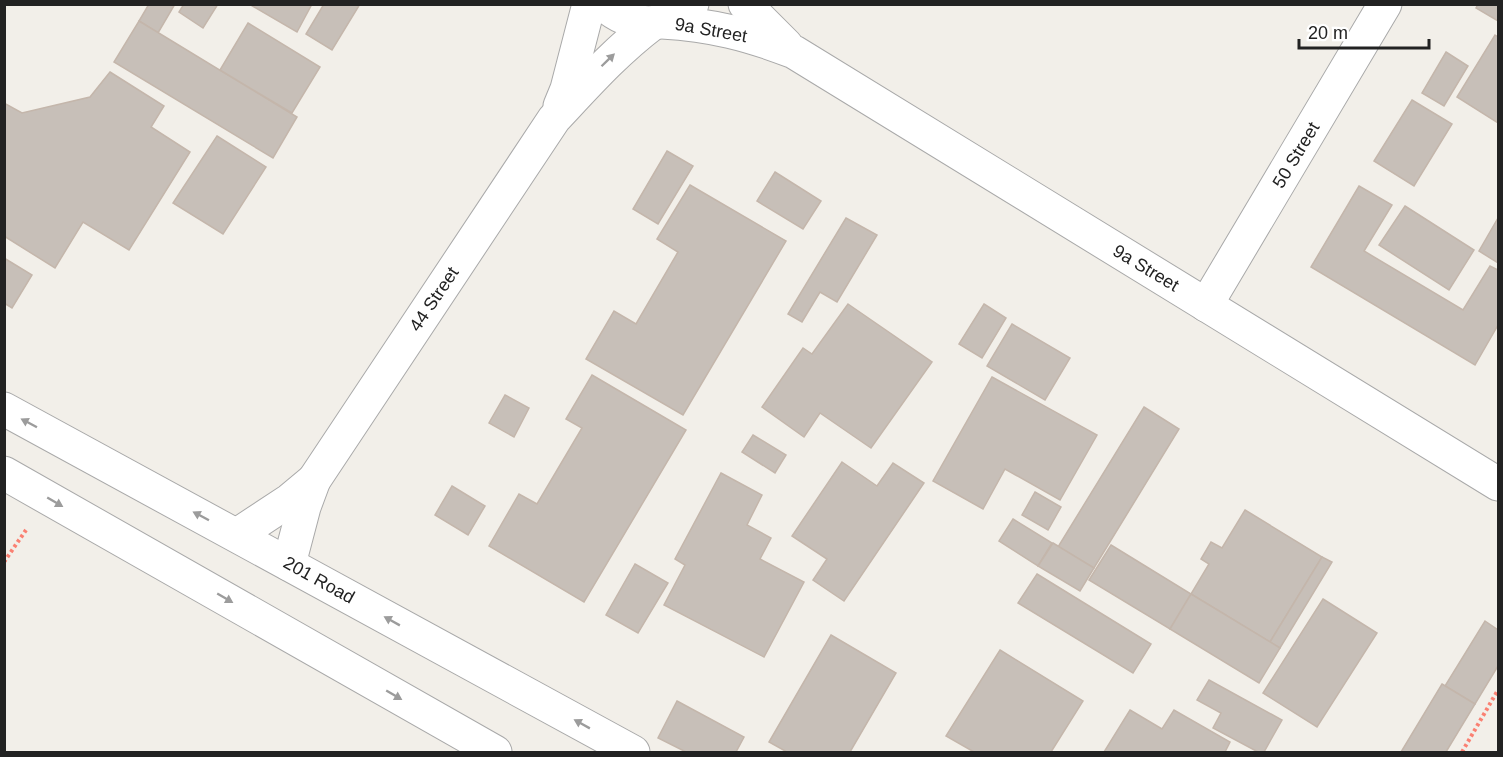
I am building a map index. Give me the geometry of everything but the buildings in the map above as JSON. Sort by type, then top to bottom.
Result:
[{"type":"street","name":"44 Street","points":[[289,564],[301,517],[315,480],[554,118],[567,89],[590,4]]},
{"type":"street","name":"9a Street","points":[[603,4],[624,19],[699,25],[736,32],[794,52],[1498,484]]},
{"type":"street","name":"44 Street","points":[[554,118],[625,44],[657,23],[678,16],[692,4]]},
{"type":"street","name":"9a Street","points":[[745,4],[794,52]]},
{"type":"street","name":"50 Street","points":[[1206,305],[1385,4]]},
{"type":"street","name":"201 Road","points":[[4,409],[633,753]]},
{"type":"street","points":[[4,473],[495,753]]},
{"type":"street","name":"44 Street","points":[[237,535],[282,506],[315,480]]},
{"type":"path","points":[[4,562],[28,526]]},
{"type":"path","points":[[1462,753],[1498,690]]}]
